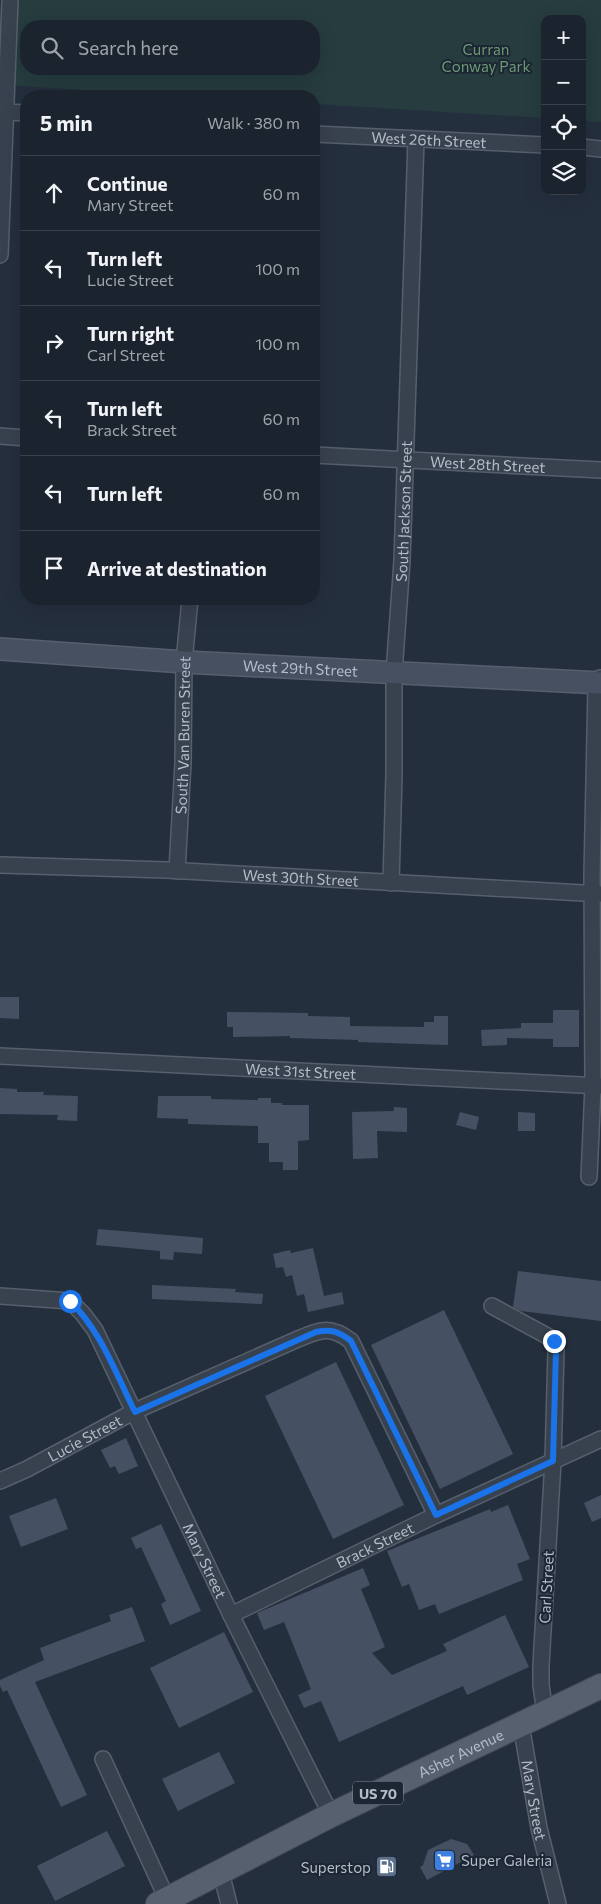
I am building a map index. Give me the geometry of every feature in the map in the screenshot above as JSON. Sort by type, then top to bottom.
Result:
[{"type":"main road","name":"Asher Avenue","points":[[163,1902],[331,1815],[601,1686]]},
{"type":"street","points":[[0,255],[5,112],[4,69],[10,0]]},
{"type":"street","points":[[5,112],[20,113]]},
{"type":"street","name":"West 26th Street","points":[[320,134],[541,145]]},
{"type":"street","name":"South Jackson Street","points":[[391,883],[394,673],[402,561],[416,140]]},
{"type":"street","points":[[586,148],[601,149]]},
{"type":"street","points":[[0,436],[20,438]]},
{"type":"street","name":"West 28th Street","points":[[320,455],[601,470]]},
{"type":"street","name":"South Van Buren Street","points":[[177,871],[183,763],[184,662],[189,605]]},
{"type":"street","name":"West 29th Street","points":[[0,650],[394,673],[599,681]]},
{"type":"street","points":[[590,1177],[597,1086],[597,893],[592,875],[596,688],[599,681]]},
{"type":"street","name":"West 30th Street","points":[[0,865],[177,871],[597,893]]},
{"type":"street","name":"West 31st Street","points":[[0,1056],[597,1086]]},
{"type":"street","name":"Mary Street","points":[[0,1296],[70,1301],[95,1330],[231,1615],[331,1815]]},
{"type":"street","name":"Carl Street","points":[[492,1306],[554,1341],[556,1350],[553,1461],[541,1672],[545,1713]]},
{"type":"street","name":"Lucie Street","points":[[0,1481],[27,1469],[135,1412],[316,1332],[329,1330],[336,1331],[351,1341],[436,1515]]},
{"type":"street","name":"Brack Street","points":[[231,1615],[436,1515],[601,1439]]},
{"type":"street","name":"Mary Street","points":[[520,1725],[538,1818],[558,1904]]},
{"type":"street","points":[[103,1759],[163,1902]]},
{"type":"street","points":[[221,1873],[229,1904]]},
{"type":"green space","name":"Curran Conway Park","points":[[10,0],[601,0],[601,122],[586,121],[586,15],[541,15],[541,118],[320,104],[320,90],[85,90],[7,85]]},
{"type":"building","points":[[0,997],[19,997],[19,1019],[0,1018]]},
{"type":"building","points":[[553,1010],[579,1010],[579,1047],[553,1047],[553,1039],[507,1038],[507,1045],[482,1046],[481,1030],[521,1028],[521,1023],[553,1023]]},
{"type":"building","points":[[227,1012],[308,1013],[308,1016],[350,1017],[350,1026],[424,1027],[424,1022],[434,1022],[434,1016],[448,1016],[448,1045],[358,1042],[358,1040],[290,1038],[290,1036],[233,1037],[233,1027],[227,1027]]},
{"type":"building","points":[[0,1088],[17,1089],[17,1092],[44,1092],[43,1095],[78,1096],[77,1121],[57,1120],[58,1115],[0,1114]]},
{"type":"building","points":[[158,1096],[211,1096],[211,1099],[258,1100],[258,1098],[271,1098],[271,1103],[309,1105],[309,1140],[298,1141],[298,1170],[283,1170],[283,1162],[269,1162],[269,1143],[258,1143],[258,1126],[188,1124],[188,1119],[157,1118]]},
{"type":"building","points":[[394,1107],[407,1108],[407,1132],[377,1131],[378,1158],[353,1159],[352,1112],[394,1111]]},
{"type":"building","points":[[460,1112],[479,1117],[476,1130],[456,1125]]},
{"type":"building","points":[[518,1112],[535,1113],[535,1131],[518,1131]]},
{"type":"building","points":[[98,1229],[203,1238],[202,1254],[174,1252],[173,1260],[160,1259],[160,1251],[96,1245]]},
{"type":"building","points":[[313,1248],[324,1296],[342,1292],[344,1304],[308,1312],[304,1294],[297,1296],[292,1275],[286,1277],[283,1267],[276,1268],[273,1254],[290,1250],[291,1253]]},
{"type":"building","points":[[518,1271],[601,1281],[601,1321],[521,1311],[513,1307]]},
{"type":"building","points":[[152,1285],[236,1289],[235,1292],[263,1294],[262,1304],[152,1299]]},
{"type":"building","points":[[444,1310],[513,1454],[440,1489],[371,1345]]},
{"type":"building","points":[[336,1362],[404,1505],[333,1539],[265,1396]]},
{"type":"building","points":[[126,1438],[138,1466],[119,1474],[115,1466],[110,1468],[101,1450]]},
{"type":"building","points":[[601,1495],[601,1518],[592,1522],[584,1503]]},
{"type":"building","points":[[56,1498],[68,1529],[21,1547],[9,1516]]},
{"type":"building","points":[[508,1505],[530,1559],[517,1564],[523,1580],[439,1614],[435,1604],[419,1610],[409,1584],[402,1587],[387,1551],[490,1509],[491,1512]]},
{"type":"building","points":[[161,1524],[201,1611],[170,1625],[161,1604],[166,1601],[141,1547],[136,1549],[131,1538]]},
{"type":"building","points":[[363,1568],[370,1585],[361,1589],[385,1647],[372,1653],[392,1675],[447,1651],[443,1644],[505,1615],[529,1667],[467,1695],[463,1686],[339,1742],[321,1701],[304,1708],[298,1695],[311,1689],[284,1622],[264,1630],[257,1613]]},
{"type":"building","points":[[132,1607],[145,1641],[35,1682],[87,1795],[61,1807],[7,1690],[3,1692],[0,1686],[0,1680],[44,1660],[40,1648],[111,1621],[109,1615]]},
{"type":"building","points":[[224,1632],[253,1692],[179,1728],[150,1668]]},
{"type":"building","points":[[219,1752],[235,1783],[178,1811],[162,1779]]},
{"type":"building","points":[[107,1831],[125,1866],[55,1901],[37,1866]]},
{"type":"building","name":"Super Galeria","points":[[451,1839],[467,1844],[474,1855],[427,1880],[420,1867],[423,1865],[428,1850]]},
{"type":"place","name":"Super Galeria","points":[[445,1860]]},
{"type":"place","name":"Superstop","points":[[387,1867]]},
{"type":"route","points":[[70,1301],[95,1330],[135,1412],[316,1332],[329,1330],[341,1333],[351,1341],[436,1515],[553,1461],[556,1350],[554,1341]]}]
